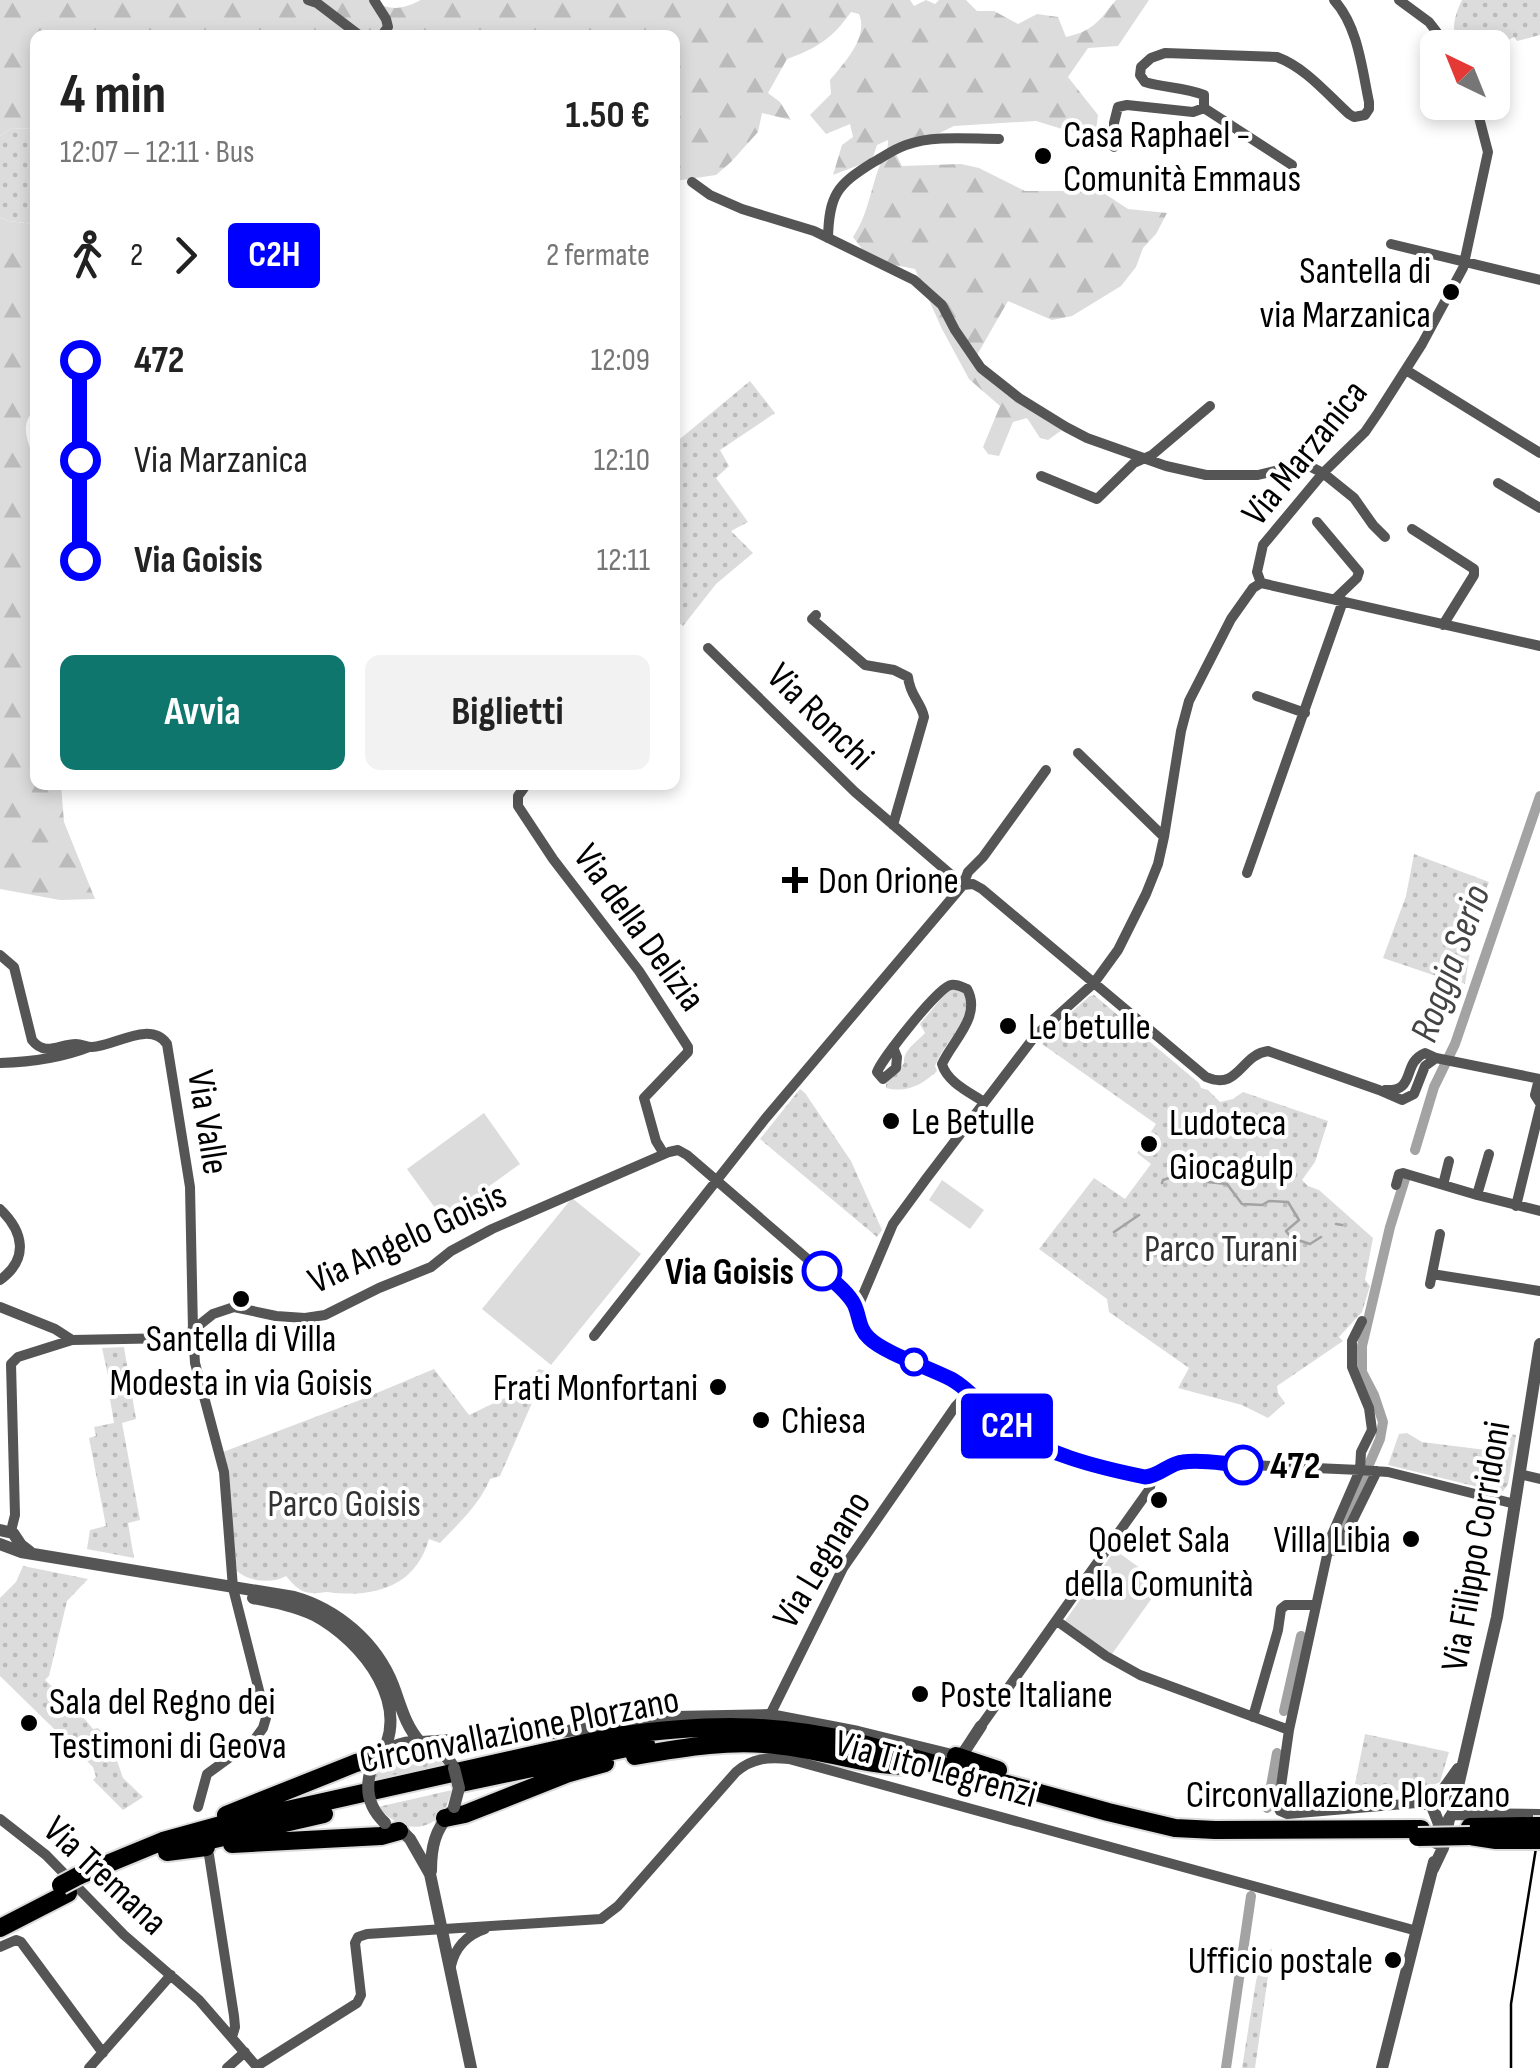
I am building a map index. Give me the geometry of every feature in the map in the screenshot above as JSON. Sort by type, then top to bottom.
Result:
[{"type":"highway","name":"Circonvallazione Plorzano","points":[[0,1918],[73,1884],[221,1825],[558,1748],[678,1728],[738,1725],[818,1733],[1175,1828],[1420,1833]]},
{"type":"highway","name":"Circonvallazione Plorzano","points":[[165,1846],[619,1748],[732,1734],[781,1737],[862,1751],[1121,1825],[1173,1836],[1420,1833],[1469,1826],[1537,1831]]},
{"type":"highway","points":[[447,1816],[465,1814],[594,1765],[710,1743],[781,1746],[889,1766],[909,1766]]},
{"type":"highway","points":[[956,1756],[1082,1796],[1108,1812]]},
{"type":"highway","points":[[165,1846],[356,1764],[377,1762]]},
{"type":"highway","points":[[165,1846],[381,1836],[396,1829]]},
{"type":"highway","name":"Circonvallazione Plorzano","points":[[0,1928],[73,1884]]},
{"type":"street","points":[[308,0],[351,30]]},
{"type":"street","points":[[374,0],[386,19],[386,30]]},
{"type":"street","points":[[1204,108],[1204,95],[1145,82],[1140,66],[1165,54],[1277,57],[1309,76],[1348,114],[1365,114],[1369,102],[1359,56],[1349,23],[1334,0]]},
{"type":"street","points":[[1399,0],[1416,5],[1436,30]]},
{"type":"street","points":[[1114,146],[1118,107],[1193,112],[1204,108]]},
{"type":"street","points":[[1204,108],[1292,165]]},
{"type":"street","name":"Via Marzanica","points":[[857,1309],[893,1224],[1044,1026],[1094,984],[1132,924],[1158,864],[1188,701],[1232,619],[1252,588],[1261,582],[1257,572],[1264,545],[1323,473],[1365,432],[1422,344],[1465,263],[1488,152],[1480,120]]},
{"type":"street","points":[[828,238],[840,186],[889,153],[927,141],[999,139]]},
{"type":"street","points":[[692,182],[710,195],[828,238],[914,280],[942,305],[981,368],[1019,398],[1087,438],[1166,466],[1206,475],[1258,475],[1306,466],[1323,473],[1354,498],[1386,537]]},
{"type":"street","points":[[1391,244],[1540,280]]},
{"type":"street","points":[[1406,370],[1540,454]]},
{"type":"street","points":[[1041,476],[1097,499],[1134,463],[1152,455],[1210,406]]},
{"type":"street","points":[[1498,483],[1540,508]]},
{"type":"street","points":[[1247,873],[1305,712],[1339,600],[1359,572],[1316,522]]},
{"type":"street","points":[[1412,529],[1474,569],[1443,625]]},
{"type":"street","points":[[1261,582],[1540,646]]},
{"type":"street","name":"Via Ronchi","points":[[816,615],[812,619],[865,665],[908,677],[910,690],[922,708],[924,717],[893,825]]},
{"type":"street","name":"Via Ronchi","points":[[708,648],[855,792],[963,886]]},
{"type":"street","points":[[1257,696],[1305,712]]},
{"type":"street","points":[[1078,753],[1164,837]]},
{"type":"street","points":[[982,889],[977,868],[1046,770]]},
{"type":"street","name":"Via della Delizia","points":[[522,790],[518,806],[688,1046],[688,1052],[644,1098],[656,1141],[664,1154]]},
{"type":"street","points":[[594,1336],[756,1130],[963,886],[968,872],[983,857]]},
{"type":"street","points":[[963,886],[973,884],[982,889],[1206,1077],[1216,1081],[1232,1077],[1254,1056],[1268,1051],[1379,1090],[1396,1091],[1402,1087],[1414,1060],[1428,1053],[1440,1059],[1540,1079],[1536,1095],[1540,1106],[1516,1206]]},
{"type":"street","name":"Via Valle","points":[[0,955],[14,968],[35,1044],[42,1049],[79,1044],[89,1047],[154,1034],[167,1044],[190,1187],[193,1330]]},
{"type":"street","points":[[893,1047],[945,987],[952,984],[967,989],[973,1006],[942,1064],[952,1080],[984,1102]]},
{"type":"street","points":[[0,1064],[37,1061],[89,1047]]},
{"type":"street","points":[[664,1154],[682,1152],[848,1294],[857,1309],[859,1324],[873,1342],[954,1381],[1002,1423],[1048,1449],[1119,1472],[1153,1477]]},
{"type":"street","name":"Via Angelo Goisis","points":[[72,1340],[175,1338],[184,1336],[214,1314],[234,1307],[276,1316],[325,1315],[430,1267],[492,1228],[664,1154]]},
{"type":"street","points":[[1477,1195],[1489,1154]]},
{"type":"street","points":[[1443,1185],[1450,1160]]},
{"type":"street","points":[[1396,1184],[1399,1174],[1404,1172],[1540,1211]]},
{"type":"street","points":[[0,1209],[12,1222],[20,1254],[15,1267],[0,1280]]},
{"type":"street","points":[[1440,1234],[1431,1279],[1540,1291]]},
{"type":"street","points":[[0,1307],[72,1340]]},
{"type":"street","points":[[1362,1321],[1352,1341],[1352,1366],[1372,1430],[1361,1452],[1360,1470],[1334,1526],[1289,1730],[1278,1803],[1280,1811],[1287,1814],[1416,1803],[1442,1817],[1453,1808]]},
{"type":"street","points":[[193,1330],[195,1363],[224,1472],[234,1588],[266,1718],[256,1739],[207,1774],[198,1807]]},
{"type":"street","points":[[72,1340],[18,1357],[11,1364],[15,1515],[6,1537],[21,1552],[302,1599],[355,1631],[387,1671],[409,1729],[421,1742],[441,1751],[454,1768],[458,1788],[432,1845],[430,1874]]},
{"type":"street","name":"Via Filippo Corridoni","points":[[1382,2068],[1434,1869],[1444,1848],[1497,1617],[1540,1344]]},
{"type":"street","name":"Via Legnano","points":[[770,1715],[843,1568],[955,1406],[969,1392]]},
{"type":"street","points":[[377,1762],[400,1744],[552,1734],[675,1717],[770,1715],[956,1756],[964,1752],[1057,1621],[1149,1490],[1153,1477],[1170,1466],[1182,1462],[1375,1471],[1515,1504]]},
{"type":"street","points":[[1329,1548],[1339,1548],[1375,1471]]},
{"type":"street","points":[[1519,1474],[1540,1479]]},
{"type":"street","points":[[234,1588],[246,1596],[310,1613],[340,1631],[360,1651],[384,1689],[392,1721],[388,1744],[368,1788],[370,1801],[375,1812],[420,1852],[430,1874],[471,2068]]},
{"type":"street","points":[[1253,1717],[1281,1609],[1286,1604],[1315,1605]]},
{"type":"street","points":[[1057,1621],[1140,1675],[1289,1730]]},
{"type":"street","points":[[980,1726],[976,1741],[980,1756],[1008,1773]]},
{"type":"street","points":[[454,1768],[465,1744],[482,1737]]},
{"type":"street","name":"Via Tito Legrenzi","points":[[257,2067],[357,2003],[358,1937],[442,1928],[592,1921],[608,1915],[736,1772],[754,1760],[768,1758],[816,1766],[1417,1931]]},
{"type":"street","name":"Via Filippo Corridoni","points":[[1434,1869],[1438,1824],[1433,1800],[1465,1758]]},
{"type":"street","points":[[1441,1793],[1448,1793],[1453,1808],[1469,1826]]},
{"type":"street","points":[[396,1829],[425,1831],[447,1816]]},
{"type":"street","name":"Via Tremana","points":[[0,1818],[46,1854],[124,1935],[199,2000],[257,2067]]},
{"type":"street","points":[[210,1855],[234,2016],[232,2037]]},
{"type":"street","points":[[451,1967],[453,1956],[464,1942],[495,1926]]},
{"type":"street","points":[[0,1948],[16,1940],[21,1942],[103,2053]]},
{"type":"street","points":[[89,2068],[171,1975]]},
{"type":"street","points":[[227,2068],[245,2052]]},
{"type":"green space","points":[[0,0],[371,0],[396,8],[421,0],[910,0],[914,6],[926,0],[935,4],[939,0],[966,0],[977,11],[994,11],[1018,24],[1037,14],[1058,17],[1066,37],[1095,24],[1116,0],[1149,0],[1118,46],[1088,48],[1068,77],[1098,115],[1095,139],[1036,121],[954,126],[896,154],[902,166],[961,164],[979,168],[1025,191],[1070,191],[1093,186],[1128,209],[1167,213],[1121,286],[1072,316],[1052,320],[1008,301],[977,355],[987,379],[1062,430],[1048,440],[1040,438],[1027,418],[1013,422],[999,456],[988,454],[983,447],[1000,406],[969,379],[915,269],[865,253],[853,237],[865,213],[888,140],[877,145],[872,160],[833,175],[842,145],[853,137],[850,124],[826,134],[810,115],[831,94],[830,80],[858,41],[859,14],[851,12],[823,41],[787,59],[768,93],[780,102],[791,120],[762,113],[758,132],[716,175],[680,180],[680,30],[30,30],[30,129],[12,128],[0,136]]},
{"type":"green space","points":[[1462,0],[1540,0],[1540,35],[1517,41],[1510,39],[1510,30],[1454,30]]},
{"type":"green space","points":[[12,128],[30,129],[30,223],[0,217],[0,136]]},
{"type":"green space","points":[[0,217],[30,223],[30,416],[26,428],[30,447],[30,790],[61,790],[64,822],[95,899],[60,900],[0,889]]},
{"type":"green space","points":[[750,381],[775,413],[720,450],[729,466],[716,478],[748,522],[731,531],[753,553],[716,584],[683,626],[680,624],[680,439]]},
{"type":"green space","points":[[1414,854],[1489,882],[1475,919],[1465,984],[1383,958],[1406,896]]},
{"type":"green space","points":[[949,989],[965,994],[965,1014],[939,1057],[937,1071],[914,1087],[886,1088],[904,1063],[908,1050],[925,1033],[920,1024]]},
{"type":"green space","name":"Parco Turani","points":[[1094,995],[1220,1102],[1243,1092],[1328,1121],[1315,1162],[1302,1180],[1319,1190],[1373,1238],[1365,1280],[1370,1286],[1362,1312],[1339,1337],[1343,1341],[1277,1386],[1285,1403],[1268,1418],[1242,1405],[1178,1388],[1189,1368],[1109,1312],[1107,1299],[1039,1249],[1094,1178],[1125,1199],[1151,1164],[1137,1153],[1156,1124],[1042,1044],[1059,1023]]},
{"type":"green space","points":[[800,1089],[851,1161],[882,1230],[877,1237],[760,1139]]},
{"type":"green space","points":[[484,1113],[520,1164],[443,1219],[407,1169]]},
{"type":"green space","points":[[942,1180],[984,1210],[970,1229],[929,1200]]},
{"type":"green space","points":[[572,1198],[641,1254],[551,1365],[482,1309]]},
{"type":"green space","points":[[124,1347],[136,1419],[122,1423],[140,1520],[128,1523],[134,1558],[87,1549],[90,1530],[106,1526],[89,1438],[96,1436],[94,1427],[114,1423],[102,1348]]},
{"type":"green space","name":"Parco Goisis","points":[[434,1369],[469,1415],[513,1394],[539,1369],[546,1371],[500,1476],[490,1479],[475,1505],[440,1543],[429,1539],[414,1569],[403,1579],[376,1591],[308,1593],[286,1576],[261,1581],[237,1571],[223,1452]]},
{"type":"green space","points":[[1497,1432],[1516,1435],[1508,1484],[1503,1491],[1388,1465],[1399,1434],[1407,1433],[1422,1442],[1494,1451]]},
{"type":"green space","points":[[1115,1550],[1162,1584],[1112,1654],[1065,1621]]},
{"type":"green space","points":[[23,1566],[88,1579],[67,1601],[45,1680],[93,1729],[98,1728],[120,1750],[115,1755],[123,1778],[143,1797],[123,1810],[93,1780],[93,1767],[0,1676],[0,1598],[16,1582]]},
{"type":"green space","points":[[1365,1734],[1449,1752],[1440,1782],[1424,1795],[1405,1790],[1353,1794]]},
{"type":"green space","points":[[411,1748],[431,1753],[446,1767],[373,1784],[386,1760]]},
{"type":"green space","points":[[452,1790],[440,1815],[422,1826],[400,1823],[378,1807]]},
{"type":"green space","points":[[1272,1948],[1255,2068],[1242,2068],[1256,1981],[1262,1958]]},
{"type":"waterway","name":"Roggia Serio","points":[[1415,1150],[1434,1087],[1455,1044],[1540,796]]},
{"type":"waterway","points":[[1162,1183],[1181,1174],[1186,1154],[1207,1182],[1227,1184],[1242,1204],[1288,1202],[1299,1220],[1286,1231],[1295,1243],[1310,1244],[1321,1237]]},
{"type":"waterway","name":"Roggia Serio","points":[[1337,1538],[1380,1439],[1383,1422],[1362,1372],[1362,1346],[1405,1179]]},
{"type":"waterway","points":[[1114,1232],[1139,1215]]},
{"type":"waterway","points":[[1336,1224],[1342,1225]]},
{"type":"waterway","name":"Roggia Serio","points":[[1284,1711],[1301,1636]]},
{"type":"waterway","name":"Roggia Serio","points":[[1267,1808],[1277,1753]]},
{"type":"waterway","name":"Roggia Serio","points":[[1226,2068],[1251,1896]]},
{"type":"tram line","points":[[1511,2068],[1511,2004],[1536,1848]]},
{"type":"bus line","name":"C2H","points":[[822,1271],[848,1294],[857,1309],[859,1324],[873,1342],[954,1381],[1002,1423],[1032,1442],[1056,1453],[1145,1477],[1153,1477],[1182,1462],[1243,1465]]},
{"type":"place","name":"Casa Raphael - Comunità Emmaus","points":[[1043,156]]},
{"type":"place","name":"Santella di via Marzanica","points":[[1451,292]]},
{"type":"place","name":"Don Orione","points":[[795,880]]},
{"type":"place","name":"Le betulle","points":[[1008,1026]]},
{"type":"place","name":"Le Betulle","points":[[891,1121]]},
{"type":"place","name":"Ludoteca Giocagulp","points":[[1149,1144]]},
{"type":"place","name":"Via Goisis","points":[[822,1271]]},
{"type":"place","name":"Santella di Villa Modesta in via Goisis","points":[[241,1299]]},
{"type":"place","name":"Frati Monfortani","points":[[718,1387]]},
{"type":"place","name":"Chiesa","points":[[761,1420]]},
{"type":"place","name":"472","points":[[1243,1465]]},
{"type":"place","name":"Qoelet Sala della Comunità","points":[[1159,1500]]},
{"type":"place","name":"Villa Libia","points":[[1411,1539]]},
{"type":"place","name":"Poste Italiane","points":[[920,1694]]},
{"type":"place","name":"Sala del Regno dei Testimoni di Geova","points":[[29,1723]]},
{"type":"place","name":"Ufficio postale","points":[[1393,1960]]}]
